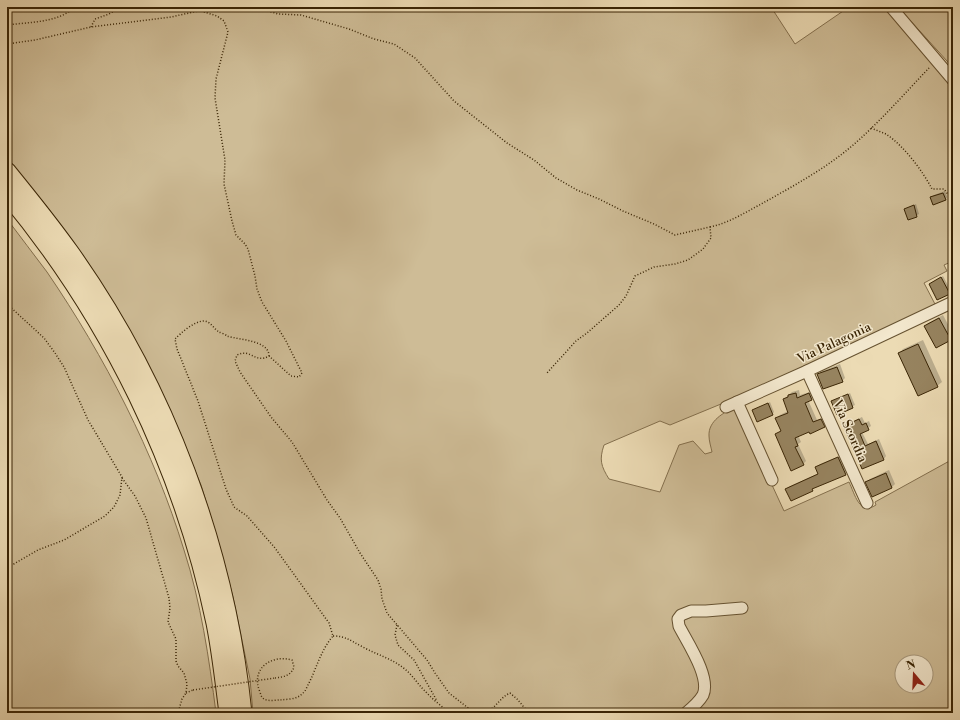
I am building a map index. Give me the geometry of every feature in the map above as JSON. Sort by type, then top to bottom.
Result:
[{"type":"highway","points":[[7,171],[50,226],[93,287],[131,351],[165,419],[186,470],[210,543],[229,621],[244,713]]},
{"type":"highway","points":[[7,194],[38,234],[80,294],[118,358],[151,424],[184,509],[206,584],[220,655],[228,713]]},
{"type":"street","points":[[890,7],[953,80]]},
{"type":"street","name":"Via Palagonia","points":[[726,407],[807,371],[953,302]]},
{"type":"street","name":"Via Scordia","points":[[807,371],[867,503]]},
{"type":"street","points":[[737,402],[772,480]]},
{"type":"street","points":[[686,713],[696,704],[703,694],[705,686],[704,678],[678,626],[678,619],[681,615],[691,611],[742,608]]},
{"type":"path","points":[[7,25],[49,20],[63,15],[75,7]]},
{"type":"path","points":[[91,26],[95,19],[109,14],[121,7]]},
{"type":"path","points":[[7,44],[35,40],[91,26],[161,19],[216,7]]},
{"type":"path","points":[[244,7],[265,10],[278,14],[301,15],[394,44],[416,58],[454,101],[507,143],[534,160],[556,178],[577,190],[654,224],[675,235],[719,225],[802,182],[829,164],[861,139],[937,60]]},
{"type":"path","points":[[201,11],[217,16],[224,21],[228,32],[216,79],[215,98],[225,160],[224,184],[232,221],[236,235],[248,249],[255,276],[256,288],[262,302],[286,341],[302,373],[299,377],[291,376],[269,356],[261,344],[230,336],[218,331],[208,322],[203,321],[181,333],[175,339],[177,349],[198,400],[226,489],[234,507],[246,516],[275,548],[328,623],[333,636]]},
{"type":"path","points":[[871,128],[885,134],[905,151],[925,176],[932,189],[944,189],[953,201]]},
{"type":"path","points":[[546,374],[576,341],[587,334],[619,305],[626,296],[635,276],[654,268],[688,260],[704,249],[711,238],[710,227]]},
{"type":"path","points":[[7,304],[44,338],[55,353],[64,367],[88,420],[122,478],[135,496],[146,518],[169,598],[170,608],[168,622],[176,639],[176,661],[184,673],[187,684],[186,693],[182,699],[178,713]]},
{"type":"path","points":[[269,356],[264,359],[258,359],[247,353],[242,353],[237,355],[235,362],[240,372],[271,417],[292,442],[378,580],[381,588],[382,599],[388,612],[427,660],[434,673],[449,693],[472,712],[476,713]]},
{"type":"path","points":[[7,568],[38,550],[64,540],[105,516],[114,507],[120,495],[122,478]]},
{"type":"path","points":[[397,624],[395,635],[398,645],[414,660],[438,703]]},
{"type":"path","points":[[186,693],[194,690],[275,678],[285,677],[293,671],[294,667],[292,660],[284,658],[271,661],[260,669],[257,677],[258,688],[262,697],[268,701],[296,698],[303,693],[318,663],[321,653],[333,636]]},
{"type":"path","points":[[333,636],[340,636],[352,640],[400,666],[408,672],[426,693],[449,713]]},
{"type":"path","points":[[484,713],[494,708],[504,696],[510,694],[517,699],[529,713]]},
{"type":"shaded area","points":[[7,7],[771,7],[795,44],[849,7],[886,7],[953,88],[953,261],[944,265],[947,271],[924,283],[936,306],[721,404],[670,425],[660,421],[604,445],[601,459],[604,470],[609,479],[660,492],[679,445],[693,441],[705,454],[712,452],[709,436],[711,426],[722,414],[736,407],[784,511],[849,482],[858,502],[865,508],[870,508],[876,505],[875,502],[953,459],[953,713],[253,713],[250,679],[233,597],[201,485],[170,411],[145,359],[117,308],[86,260],[48,208],[7,158]]},
{"type":"shaded area","points":[[898,7],[953,7],[953,69],[947,61]]},
{"type":"shaded area","points":[[7,219],[47,272],[89,338],[108,371],[143,441],[172,513],[190,570],[200,610],[216,713],[7,713]]},
{"type":"building","points":[[943,193],[946,200],[933,205],[930,197]]},
{"type":"building","points":[[914,205],[917,217],[908,220],[904,209]]},
{"type":"building","points":[[941,277],[950,294],[937,300],[929,284]]},
{"type":"building","points":[[939,318],[951,340],[936,348],[924,326]]},
{"type":"building","points":[[918,344],[938,387],[918,396],[898,353]]},
{"type":"building","points":[[837,367],[843,382],[823,389],[817,374]]},
{"type":"building","points":[[796,393],[797,398],[809,393],[812,400],[805,403],[813,422],[821,419],[825,427],[810,434],[809,432],[795,438],[798,446],[795,447],[804,465],[791,471],[775,434],[781,431],[775,418],[788,413],[783,399],[788,397],[788,395]]},
{"type":"building","points":[[848,394],[853,408],[837,415],[831,401]]},
{"type":"building","points":[[768,403],[773,415],[757,422],[752,410]]},
{"type":"building","points":[[859,419],[862,425],[866,423],[869,430],[860,434],[865,446],[876,441],[884,460],[862,469],[844,426]]},
{"type":"building","points":[[838,457],[846,475],[812,489],[813,491],[791,501],[785,489],[818,474],[815,467]]},
{"type":"building","points":[[886,473],[892,488],[872,497],[865,482]]}]
